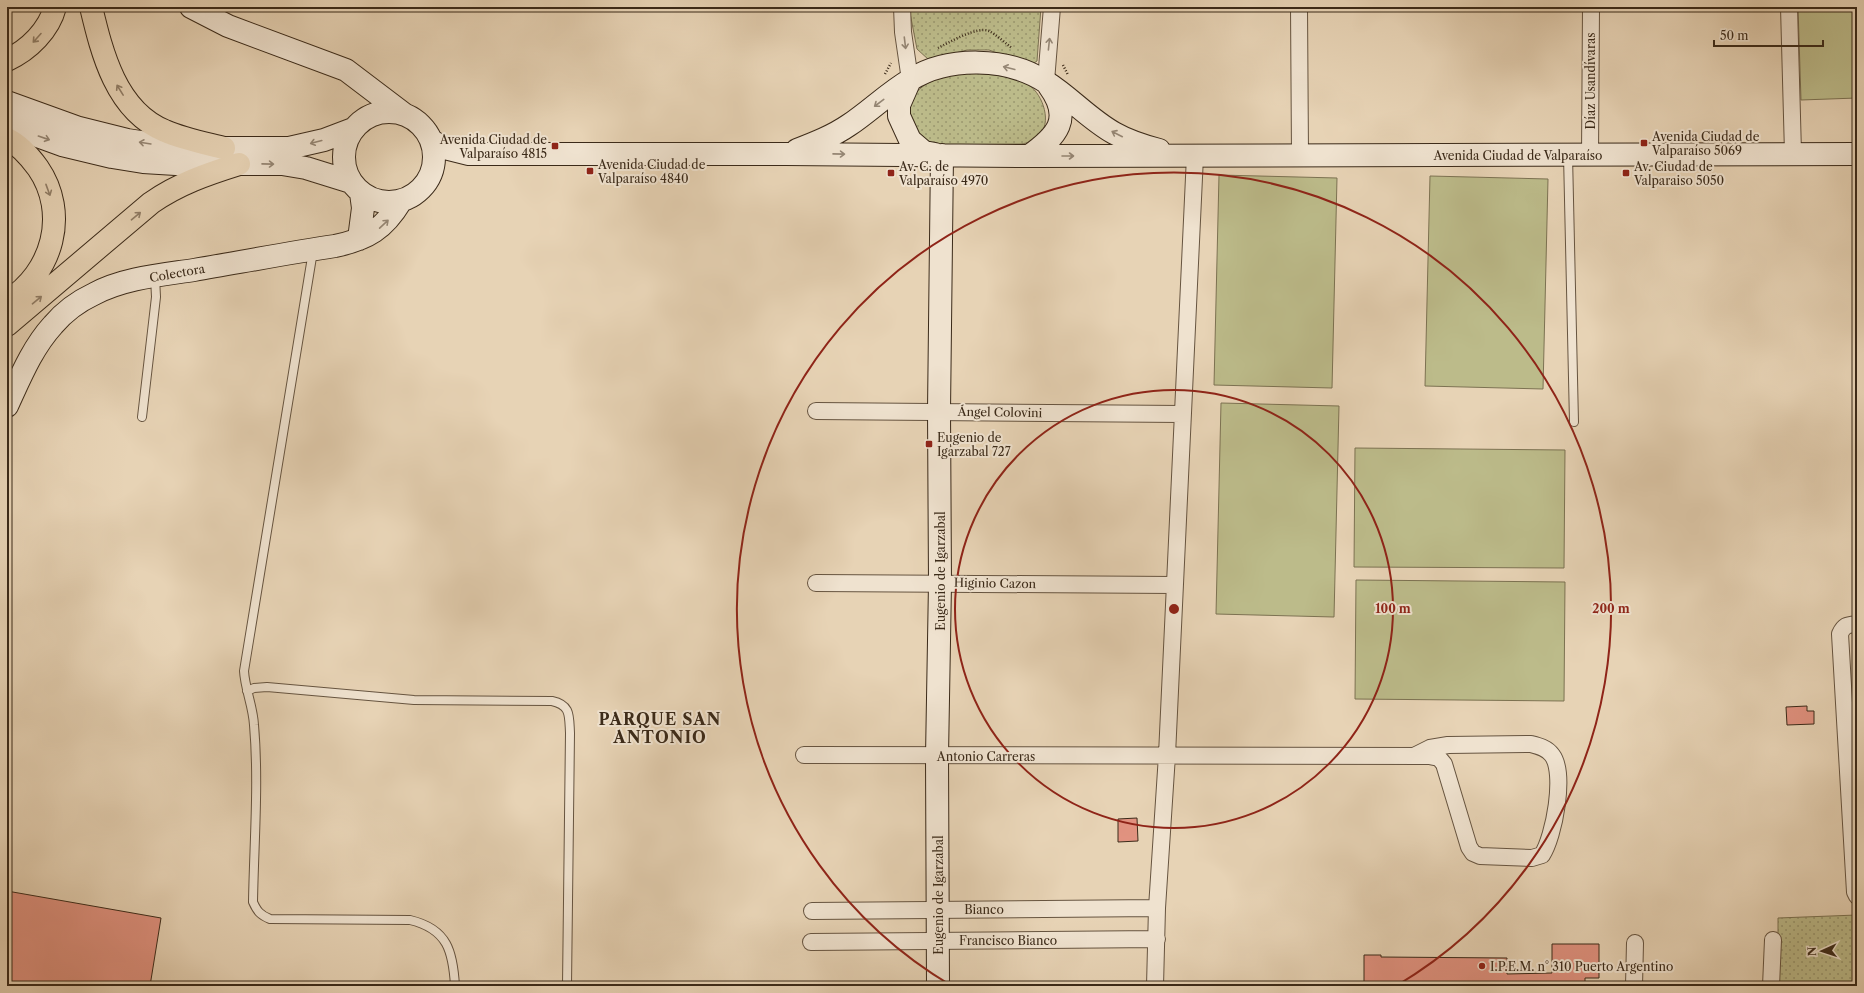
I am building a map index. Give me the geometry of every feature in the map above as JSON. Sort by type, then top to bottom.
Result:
[{"type":"highway","points":[[7,60],[24,50],[35,40],[45,28],[56,7]]},
{"type":"highway","points":[[91,7],[110,69],[118,86],[138,114],[164,131],[224,148]]},
{"type":"highway","points":[[7,139],[21,149],[33,161],[43,176],[50,194],[54,226],[50,250],[43,265],[33,280],[7,301]]},
{"type":"highway","points":[[7,325],[146,207],[166,192],[199,176],[239,164]]},
{"type":"main road","points":[[7,124],[62,145],[112,157],[143,162],[296,166],[356,187],[373,200],[387,202],[402,201],[425,185],[431,172],[434,151],[431,140],[426,131],[416,121],[367,88],[358,78],[346,70],[228,26],[192,7]]},
{"type":"main road","name":"Avenida Ciudad de Valparaíso","points":[[786,154],[824,139],[848,126],[910,80],[929,71],[953,64],[976,63],[1006,66],[1046,81],[1114,133],[1140,145],[1187,156]]},
{"type":"main road","points":[[910,80],[898,105],[899,116],[903,126],[910,140],[924,152],[942,155]]},
{"type":"main road","points":[[1029,156],[1045,144],[1058,130],[1061,117],[1059,103],[1046,81]]},
{"type":"main road","points":[[359,238],[363,208],[356,187],[346,169],[344,155],[347,141],[358,125],[367,105],[367,88]]},
{"type":"main road","points":[[7,102],[79,128],[111,136],[160,145],[224,148],[289,148],[324,140],[358,125],[376,114],[390,112],[404,114]]},
{"type":"main road","name":"Avenida Ciudad de Valparaíso","points":[[431,140],[441,146],[469,154],[1187,156],[1857,154]]},
{"type":"main road","name":"Avenida Ciudad de Valparaíso","points":[[431,172],[452,160],[469,154]]},
{"type":"main road","name":"Eugenio de Igarzabal","points":[[938,986],[940,583],[939,411],[942,155]]},
{"type":"main road","name":"Colectora","points":[[7,406],[30,358],[42,338],[72,307],[94,293],[117,284],[155,276],[344,245],[379,229],[391,218],[402,201]]},
{"type":"street","points":[[902,7],[906,58],[910,80]]},
{"type":"street","points":[[1046,81],[1052,7]]},
{"type":"street","points":[[1299,7],[1300,155]]},
{"type":"street","name":"Díaz Usandívaras","points":[[1590,155],[1591,7]]},
{"type":"street","points":[[1789,7],[1793,153]]},
{"type":"street","points":[[1155,986],[1157,908],[1167,755],[1183,414],[1187,156]]},
{"type":"street","name":"Ángel Colovini","points":[[816,411],[1183,414]]},
{"type":"street","name":"Higinio Cazon","points":[[816,583],[1175,585]]},
{"type":"street","points":[[1852,624],[1843,627],[1840,634],[1852,765],[1855,892],[1857,896]]},
{"type":"street","name":"Antonio Carreras","points":[[804,755],[938,756],[1167,755],[1414,756],[1429,756],[1439,758],[1444,764],[1469,847],[1473,853],[1480,856],[1532,858],[1542,855],[1550,838],[1560,786],[1559,769],[1553,756],[1544,747],[1531,744],[1448,745],[1430,748],[1414,756]]},
{"type":"street","name":"Bianco","points":[[812,910],[1157,908]]},
{"type":"street","name":"Francisco Bianco","points":[[811,942],[1157,939]]},
{"type":"street","points":[[1772,986],[1773,940]]},
{"type":"street","points":[[1634,986],[1635,943]]},
{"type":"lane","points":[[1568,155],[1574,422]]},
{"type":"lane","points":[[313,250],[244,671],[254,723],[256,763],[253,902],[256,910],[262,916],[270,918],[410,920],[424,923],[436,931],[448,946],[454,963],[455,986]]},
{"type":"lane","points":[[142,416],[156,297],[155,276]]},
{"type":"lane","points":[[247,691],[254,688],[267,687],[414,700],[552,701],[566,706],[569,716],[570,733],[567,986]]},
{"type":"path","points":[[935,49],[975,31],[982,30],[988,31],[1018,52]]},
{"type":"path","points":[[881,78],[891,66],[892,60],[906,58]]},
{"type":"path","points":[[1062,60],[1068,76]]},
{"type":"shaded area","points":[[911,7],[1041,7],[1037,61],[1031,65],[989,50],[967,50],[929,60],[917,49],[910,13]]},
{"type":"shaded area","points":[[1798,7],[1857,7],[1857,98],[1801,100]]},
{"type":"shaded area","points":[[971,73],[1016,79],[1029,85],[1038,95],[1044,110],[1045,124],[1038,137],[1028,143],[1021,144],[936,145],[917,137],[910,120],[908,110],[914,95],[933,80],[955,74]]},
{"type":"shaded area","points":[[1219,175],[1337,178],[1332,388],[1214,385]]},
{"type":"shaded area","points":[[1430,176],[1548,179],[1543,389],[1425,386]]},
{"type":"shaded area","points":[[1221,403],[1339,406],[1334,617],[1216,614]]},
{"type":"shaded area","points":[[1355,448],[1565,450],[1564,568],[1354,567]]},
{"type":"shaded area","points":[[1356,580],[1565,582],[1564,701],[1355,699]]},
{"type":"shaded area","points":[[1857,915],[1857,986],[1778,986],[1778,918]]},
{"type":"building","points":[[1807,706],[1807,711],[1814,711],[1814,724],[1787,725],[1786,707]]},
{"type":"building","points":[[1137,818],[1138,841],[1118,842],[1118,819]]},
{"type":"building","points":[[7,891],[161,918],[150,986],[7,986]]},
{"type":"building","name":"I.P.E.M. n° 310 Puerto Argentino","points":[[1552,944],[1599,944],[1599,978],[1585,978],[1585,986],[1364,986],[1364,955],[1381,955],[1381,957],[1507,958],[1507,974],[1552,973]]},
{"type":"place","name":"Avenida Ciudad de Valparaíso 5069","points":[[1644,143]]},
{"type":"place","name":"Avenida Ciudad de Valparaíso 4815","points":[[555,146]]},
{"type":"place","name":"Avenida Ciudad de Valparaíso 4840","points":[[590,171]]},
{"type":"place","name":"Av. C. de Valparaíso 4970","points":[[891,173]]},
{"type":"place","name":"Av. Ciudad de Valparaiso 5050","points":[[1626,173]]},
{"type":"place","name":"Eugenio de Igarzabal 727","points":[[929,444]]},
{"type":"place","name":"I.P.E.M. n° 310 Puerto Argentino","points":[[1482,966]]},
{"type":"district","name":"PARQUE SAN ANTONIO","points":[[660,728]]}]
